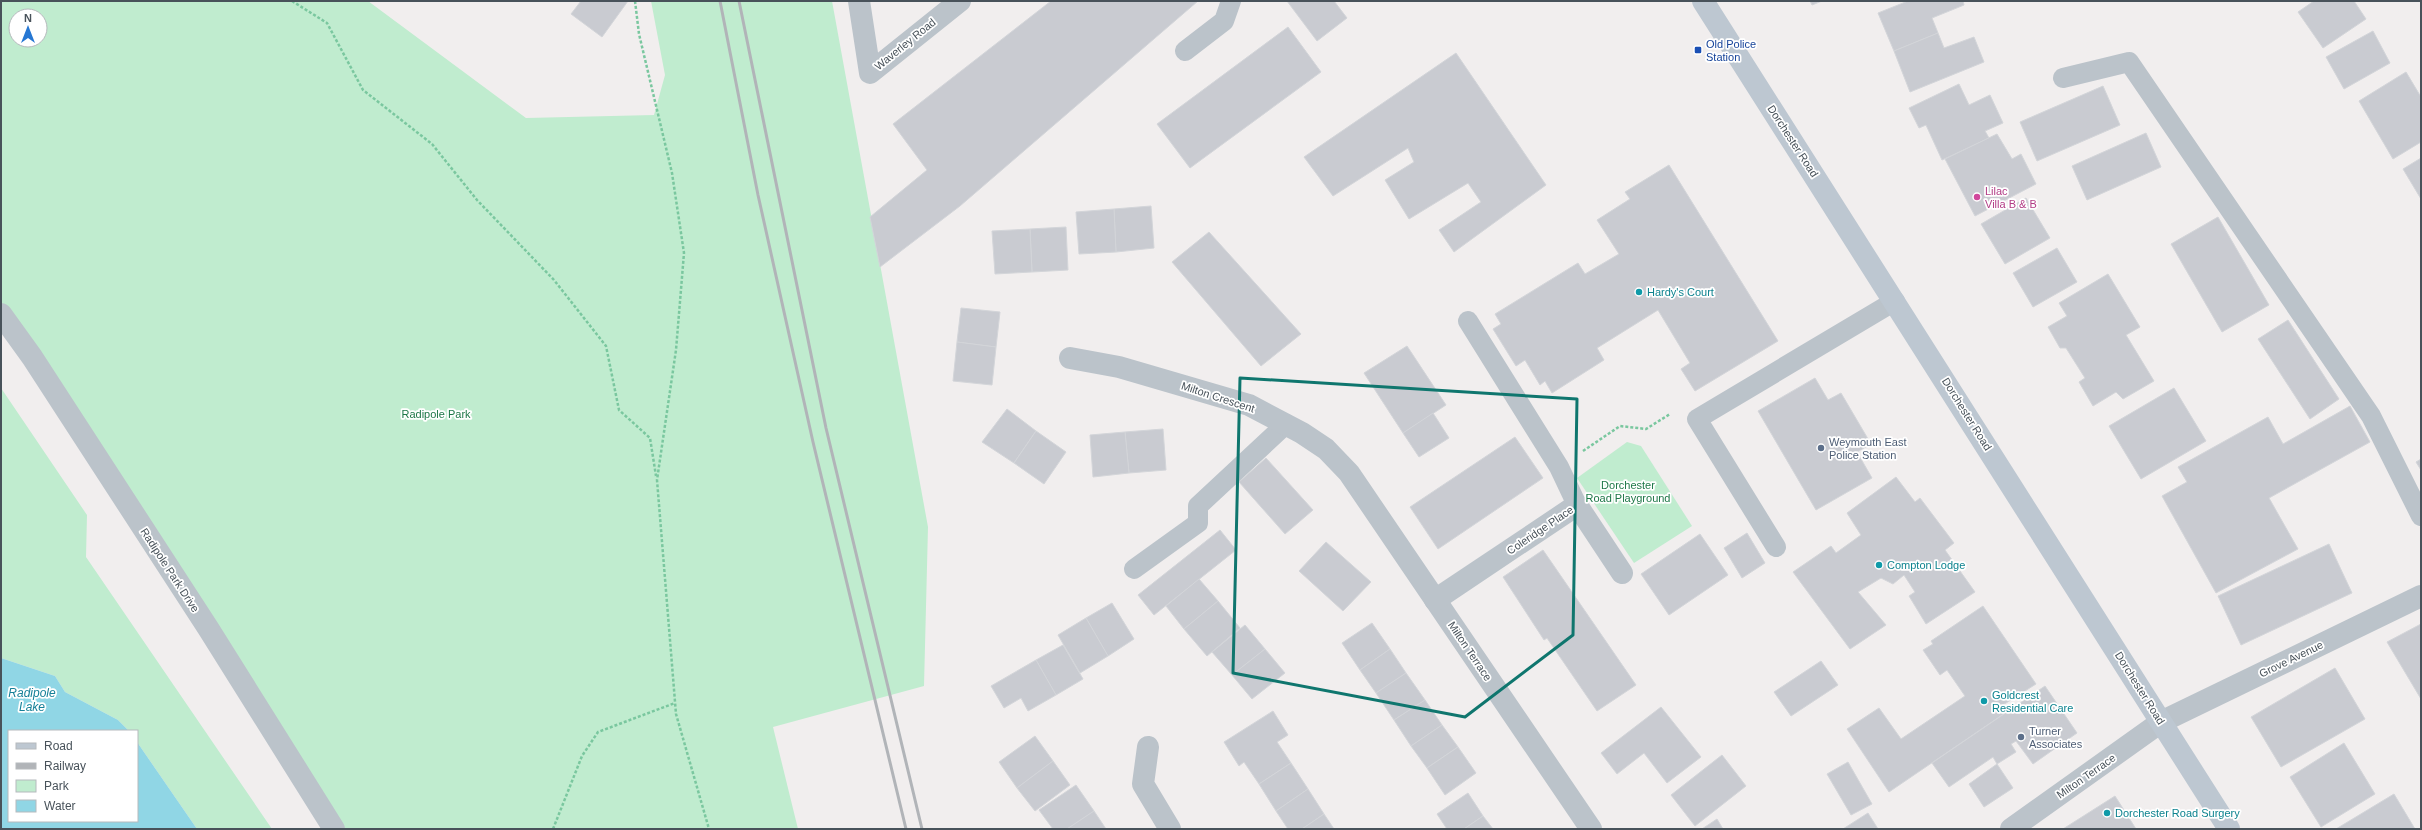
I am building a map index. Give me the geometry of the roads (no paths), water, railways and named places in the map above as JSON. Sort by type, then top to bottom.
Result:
[{"type":"main road","name":"Dorchester Road","points":[[1703,1],[1895,301],[2228,829]]},
{"type":"street","name":"Waverley Road","points":[[859,1],[870,73],[960,1]]},
{"type":"street","name":"Radipole Park Drive","points":[[1,314],[32,357],[186,595],[334,829]]},
{"type":"street","name":"Milton Crescent","points":[[1070,358],[1119,367],[1249,405],[1286,424],[1326,449],[1348,473]]},
{"type":"street","name":"Milton Terrace","points":[[1348,473],[1591,829]]},
{"type":"street","name":"Coleridge Place","points":[[1435,600],[1577,505],[1622,572]]},
{"type":"street","name":"Grove Avenue","points":[[2161,722],[2421,596]]},
{"type":"street","name":"Milton Terrace","points":[[2010,829],[2161,722]]},
{"type":"street","points":[[1148,748],[1143,784],[1170,829]]},
{"type":"lane","points":[[1185,51],[1224,21],[1231,1]]},
{"type":"lane","points":[[2063,78],[2129,62],[2371,416],[2421,516]]},
{"type":"lane","points":[[1776,547],[1697,418],[1895,301]]},
{"type":"lane","points":[[1468,321],[1559,467],[1577,505]]},
{"type":"lane","points":[[1134,569],[1198,523],[1198,506],[1286,424]]},
{"type":"water","name":"Radipole Lake","points":[[1,658],[55,676],[65,692],[118,720],[128,730],[8,730],[8,822],[138,822],[138,743],[197,829],[1,828]]},
{"type":"railway","points":[[720,1],[758,195],[813,442],[906,829]]},
{"type":"railway","points":[[739,1],[826,428],[922,829]]},
{"type":"place","name":"Old Police Station","points":[[1698,50]]},
{"type":"place","name":"Lilac Villa B & B","points":[[1977,197]]},
{"type":"place","name":"Hardy's Court","points":[[1639,292]]},
{"type":"place","name":"Weymouth East Police Station","points":[[1821,448]]},
{"type":"place","name":"Compton Lodge","points":[[1879,565]]},
{"type":"place","name":"Goldcrest Residential Care","points":[[1984,701]]},
{"type":"place","name":"Turner Associates","points":[[2021,737]]},
{"type":"place","name":"Dorchester Road Surgery","points":[[2107,813]]},
{"type":"park label","name":"Radipole Park","points":[[436,414]]},
{"type":"park label","name":"Dorchester Road Playground","points":[[1628,491]]}]
